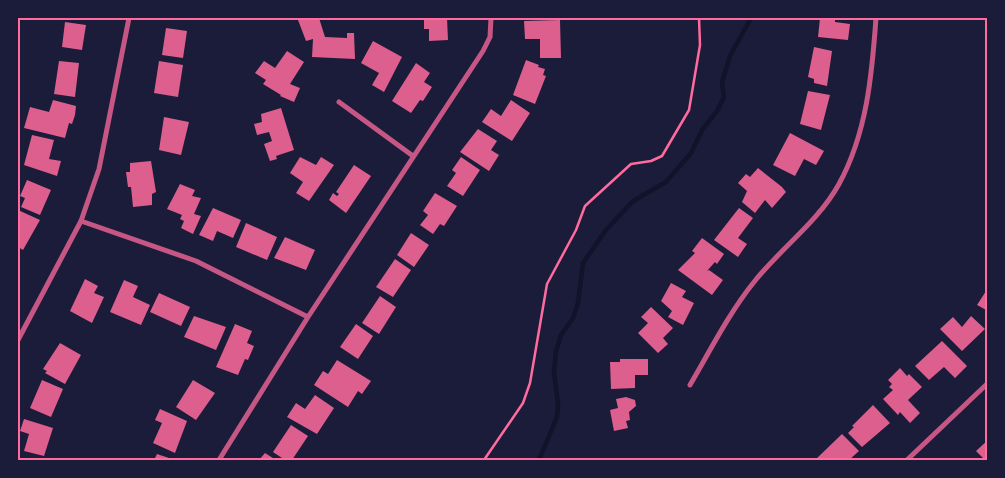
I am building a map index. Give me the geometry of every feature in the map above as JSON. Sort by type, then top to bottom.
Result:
[{"type":"street","points":[[18,340],[81,221],[99,170],[130,18]]},
{"type":"street","points":[[220,460],[308,317],[483,50],[490,37],[491,18]]},
{"type":"street","points":[[690,385],[753,283],[802,231],[839,184],[850,160],[866,109],[876,18]]},
{"type":"street","points":[[339,102],[413,156]]},
{"type":"street","points":[[81,221],[196,261],[308,317]]},
{"type":"street","points":[[907,460],[988,383]]},
{"type":"path","points":[[484,460],[523,403],[530,382],[547,284],[566,244],[576,230],[585,206],[631,164],[650,162],[662,156],[689,110],[700,45],[699,18]]},
{"type":"building","points":[[319,18],[325,37],[347,38],[347,33],[354,33],[355,59],[312,57],[313,39],[306,41],[298,20]]},
{"type":"building","points":[[424,18],[447,18],[448,40],[429,41],[429,29],[424,29]]},
{"type":"building","points":[[820,18],[835,18],[835,22],[850,24],[848,40],[818,37]]},
{"type":"building","points":[[560,20],[561,58],[540,58],[540,39],[525,39],[524,21]]},
{"type":"building","points":[[65,22],[86,25],[82,50],[62,47]]},
{"type":"building","points":[[166,28],[187,31],[183,58],[162,55]]},
{"type":"building","points":[[373,41],[402,57],[384,92],[372,85],[379,73],[361,63]]},
{"type":"building","points":[[814,47],[832,51],[827,86],[814,83],[814,79],[808,77]]},
{"type":"building","points":[[287,51],[304,62],[290,84],[300,88],[294,102],[280,96],[263,84],[266,80],[255,73],[264,61],[275,68]]},
{"type":"building","points":[[526,60],[545,69],[543,75],[546,76],[535,104],[513,95]]},
{"type":"building","points":[[59,61],[79,63],[75,97],[54,94]]},
{"type":"building","points":[[159,61],[183,65],[178,97],[154,93]]},
{"type":"building","points":[[416,63],[430,73],[424,82],[432,87],[423,101],[420,100],[411,113],[392,101]]},
{"type":"building","points":[[808,91],[830,95],[821,130],[800,124]]},
{"type":"building","points":[[53,100],[76,106],[72,124],[69,123],[65,138],[24,128],[30,107],[49,112]]},
{"type":"building","points":[[511,100],[530,113],[512,141],[482,122],[491,109],[501,116]]},
{"type":"building","points":[[281,108],[294,150],[276,156],[277,159],[270,161],[264,144],[272,141],[269,132],[257,135],[254,124],[262,122],[261,114]]},
{"type":"building","points":[[164,117],[189,122],[181,155],[159,150]]},
{"type":"building","points":[[478,129],[497,141],[491,150],[499,155],[489,171],[460,152]]},
{"type":"building","points":[[790,133],[824,151],[816,165],[804,159],[795,176],[773,165]]},
{"type":"building","points":[[32,135],[54,140],[49,159],[61,161],[57,176],[24,165]]},
{"type":"building","points":[[300,157],[316,165],[321,157],[334,165],[309,201],[296,193],[303,182],[290,173]]},
{"type":"building","points":[[461,157],[480,170],[463,196],[447,186],[456,173],[452,170]]},
{"type":"building","points":[[151,161],[156,192],[152,194],[152,205],[133,207],[131,187],[128,187],[126,172],[130,172],[130,163]]},
{"type":"building","points":[[354,165],[371,176],[346,213],[329,200],[333,193],[337,196],[339,194],[336,192]]},
{"type":"building","points":[[758,168],[786,192],[772,208],[765,200],[755,213],[742,202],[747,191],[738,183],[746,174],[750,177]]},
{"type":"building","points":[[27,180],[51,190],[40,215],[21,207],[25,198],[20,196]]},
{"type":"building","points":[[180,184],[195,190],[192,196],[201,198],[194,214],[201,216],[193,234],[181,228],[184,221],[180,219],[182,215],[167,209]]},
{"type":"building","points":[[435,193],[457,206],[444,226],[440,224],[433,234],[420,225],[428,215],[423,211]]},
{"type":"building","points":[[213,208],[241,220],[233,238],[217,231],[213,241],[199,235]]},
{"type":"building","points":[[739,208],[753,218],[738,238],[747,244],[738,257],[714,240]]},
{"type":"building","points":[[18,210],[40,220],[23,250],[18,247]]},
{"type":"building","points":[[246,223],[277,237],[267,260],[236,247]]},
{"type":"building","points":[[411,233],[429,245],[414,267],[397,255]]},
{"type":"building","points":[[285,237],[315,250],[306,270],[274,258]]},
{"type":"building","points":[[702,238],[724,254],[717,264],[715,262],[707,271],[709,270],[723,280],[712,295],[678,270],[695,253],[692,251]]},
{"type":"building","points":[[395,259],[411,270],[393,297],[376,287]]},
{"type":"building","points":[[85,279],[98,286],[94,293],[104,297],[92,323],[70,311]]},
{"type":"building","points":[[124,280],[138,286],[133,297],[150,305],[141,325],[110,312]]},
{"type":"building","points":[[671,283],[686,291],[682,297],[694,303],[683,325],[668,317],[672,311],[661,301]]},
{"type":"building","points":[[988,288],[988,311],[977,305]]},
{"type":"building","points":[[159,293],[190,307],[181,326],[150,312]]},
{"type":"building","points":[[380,296],[396,307],[379,334],[362,323]]},
{"type":"building","points":[[651,307],[673,328],[663,338],[668,344],[658,353],[638,333],[648,323],[641,317]]},
{"type":"building","points":[[194,316],[226,327],[216,350],[184,337]]},
{"type":"building","points":[[971,316],[985,329],[962,351],[940,329],[953,317],[962,327]]},
{"type":"building","points":[[235,324],[252,331],[247,343],[254,346],[248,360],[245,359],[238,375],[216,367]]},
{"type":"building","points":[[356,324],[373,336],[358,359],[340,347]]},
{"type":"building","points":[[942,341],[967,366],[955,378],[944,367],[929,380],[915,366]]},
{"type":"building","points":[[60,343],[81,355],[65,384],[45,373],[47,371],[43,369]]},
{"type":"building","points":[[620,359],[648,359],[648,375],[635,375],[635,388],[611,389],[610,362],[620,362]]},
{"type":"building","points":[[337,360],[371,381],[362,394],[358,391],[348,407],[314,385],[323,371],[328,374]]},
{"type":"building","points":[[900,368],[922,387],[908,400],[920,413],[910,423],[900,412],[898,415],[883,399],[893,390],[889,387],[892,384],[888,380]]},
{"type":"building","points":[[42,380],[63,389],[51,417],[30,408]]},
{"type":"building","points":[[193,380],[215,393],[196,420],[176,407]]},
{"type":"building","points":[[315,395],[334,408],[317,434],[287,417],[296,403],[305,409]]},
{"type":"building","points":[[626,397],[635,400],[636,406],[629,412],[630,420],[626,421],[628,428],[614,431],[610,410],[618,408],[616,399]]},
{"type":"building","points":[[873,405],[890,423],[862,447],[848,433],[854,427],[852,426]]},
{"type":"building","points":[[160,409],[187,421],[175,453],[153,443],[162,423],[155,420]]},
{"type":"building","points":[[24,419],[53,428],[44,456],[24,451],[29,434],[20,431]]},
{"type":"building","points":[[291,425],[308,436],[292,460],[285,460],[273,452]]},
{"type":"building","points":[[842,434],[859,451],[849,460],[815,460]]},
{"type":"building","points":[[988,440],[988,460],[985,460],[976,451]]},
{"type":"building","points":[[265,453],[276,460],[259,460]]},
{"type":"building","points":[[157,454],[175,460],[154,460]]},
{"type":"waterway","points":[[539,460],[557,417],[558,404],[554,372],[556,351],[561,335],[573,318],[578,303],[583,263],[606,230],[633,201],[666,182],[691,153],[702,130],[717,111],[724,97],[722,82],[730,56],[751,18]]}]
